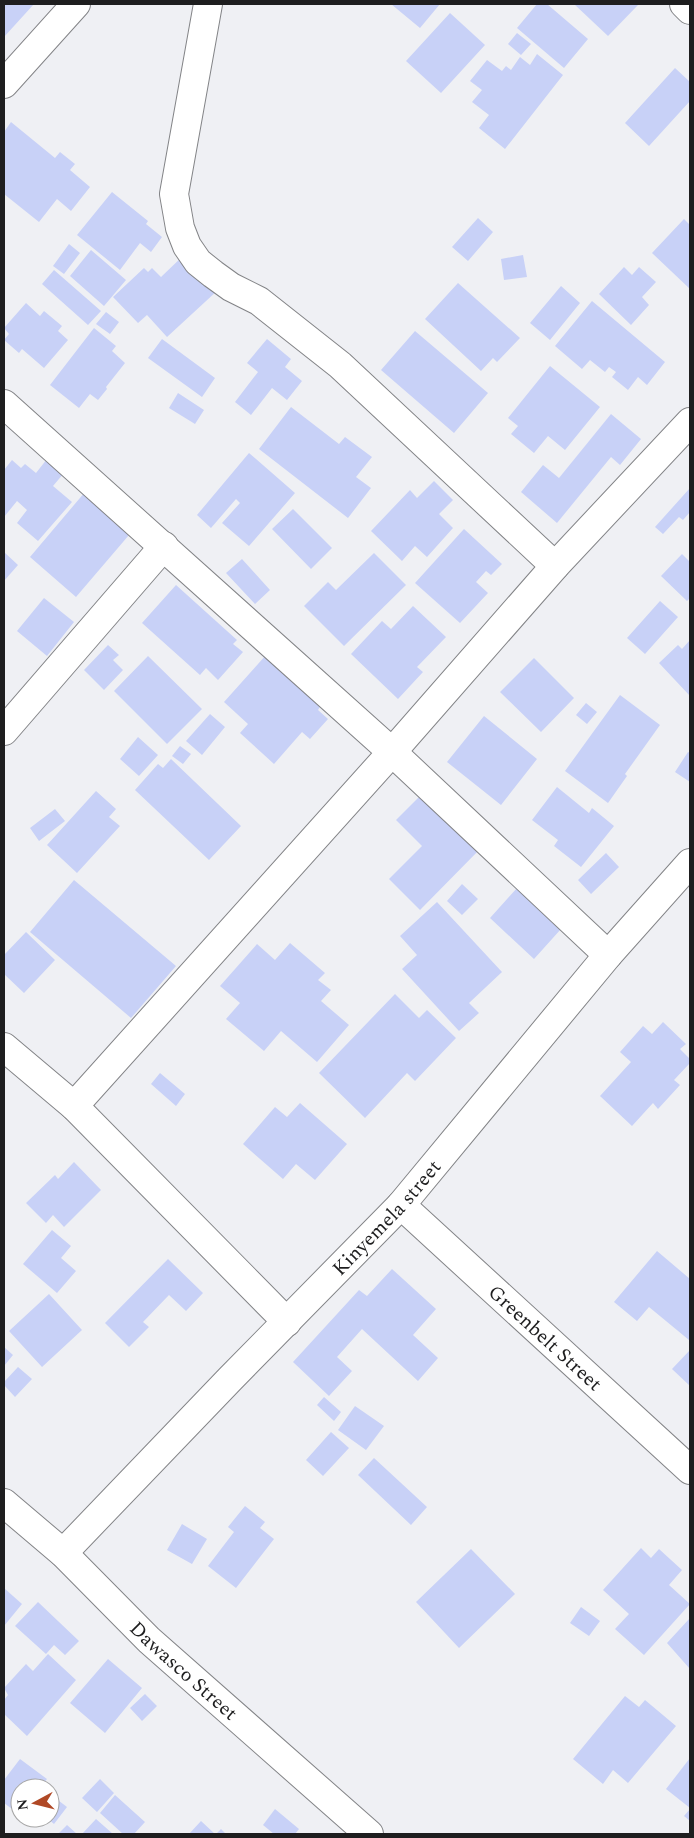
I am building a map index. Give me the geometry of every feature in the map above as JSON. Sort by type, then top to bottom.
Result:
[{"type":"street","points":[[4,84],[76,4]]},
{"type":"street","points":[[208,4],[174,194],[180,228],[187,246],[198,262],[213,274],[231,287],[259,301],[340,364],[554,566]]},
{"type":"street","points":[[684,4],[690,10]]},
{"type":"street","points":[[4,404],[392,752],[608,956]]},
{"type":"street","points":[[74,1106],[392,752],[554,566],[690,422]]},
{"type":"street","points":[[4,731],[164,546]]},
{"type":"street","name":"Kinyemela street","points":[[63,1554],[401,1205],[608,956],[685,879]]},
{"type":"street","points":[[4,1047],[74,1106],[287,1322]]},
{"type":"street","name":"Greenbelt Street","points":[[401,1205],[690,1470]]},
{"type":"street","name":"Dawasco Street","points":[[4,1503],[63,1554],[149,1640],[369,1834]]},
{"type":"building","points":[[4,4],[34,4],[4,37]]},
{"type":"building","points":[[391,4],[440,4],[420,28]]},
{"type":"building","points":[[537,4],[547,4],[588,39],[564,68],[517,28]]},
{"type":"building","points":[[574,4],[639,4],[608,36]]},
{"type":"building","points":[[450,13],[485,45],[441,93],[406,61]]},
{"type":"building","points":[[517,33],[531,44],[521,55],[508,44]]},
{"type":"building","points":[[537,54],[563,75],[505,149],[479,128],[489,115],[472,102],[482,90],[470,81],[487,60],[502,71],[506,66],[511,70],[520,57],[530,65]]},
{"type":"building","points":[[675,68],[690,82],[690,101],[649,146],[625,123]]},
{"type":"building","points":[[11,122],[55,158],[60,152],[75,164],[70,170],[90,187],[71,211],[57,199],[39,222],[4,194],[4,132]]},
{"type":"building","points":[[112,192],[148,221],[146,224],[162,237],[151,252],[140,243],[120,270],[77,235]]},
{"type":"building","points":[[478,218],[493,232],[468,261],[452,247]]},
{"type":"building","points":[[684,219],[690,225],[690,289],[652,253]]},
{"type":"building","points":[[69,244],[80,253],[64,274],[53,266]]},
{"type":"building","points":[[91,250],[126,280],[104,306],[70,276]]},
{"type":"building","points":[[185,254],[218,290],[167,337],[147,315],[138,323],[113,297],[144,268],[148,272],[152,268],[161,277]]},
{"type":"building","points":[[523,255],[527,277],[504,280],[501,259]]},
{"type":"building","points":[[624,267],[632,275],[639,267],[656,282],[642,297],[649,305],[631,325],[599,294]]},
{"type":"building","points":[[54,270],[101,311],[88,325],[42,284]]},
{"type":"building","points":[[458,283],[520,338],[497,362],[493,358],[481,371],[425,319]]},
{"type":"building","points":[[561,286],[580,303],[550,340],[530,323]]},
{"type":"building","points":[[592,301],[665,362],[647,385],[638,377],[628,390],[612,377],[616,372],[609,367],[605,372],[590,360],[582,369],[555,346]]},
{"type":"building","points":[[26,303],[40,316],[44,311],[62,326],[58,331],[68,340],[44,368],[22,349],[19,353],[4,340],[9,334],[4,328]]},
{"type":"building","points":[[106,312],[119,322],[110,334],[96,324]]},
{"type":"building","points":[[94,328],[116,346],[112,351],[125,363],[98,400],[90,394],[79,408],[50,385]]},
{"type":"building","points":[[415,331],[488,393],[454,433],[381,370]]},
{"type":"building","points":[[162,339],[215,378],[202,397],[148,358]]},
{"type":"building","points":[[267,339],[291,359],[285,367],[302,381],[287,400],[272,388],[251,415],[235,402],[258,372],[247,363]]},
{"type":"building","points":[[550,366],[600,407],[565,450],[548,436],[534,453],[511,434],[518,426],[508,418]]},
{"type":"building","points":[[178,393],[204,410],[195,424],[169,408]]},
{"type":"building","points":[[291,407],[339,444],[345,437],[372,457],[356,477],[371,488],[348,518],[259,449]]},
{"type":"building","points":[[611,414],[641,439],[620,465],[611,457],[557,523],[521,492],[543,465],[559,478]]},
{"type":"building","points":[[249,453],[295,493],[249,546],[222,523],[240,503],[236,499],[211,528],[197,515]]},
{"type":"building","points":[[47,459],[64,473],[53,486],[72,502],[38,541],[17,523],[27,510],[17,501],[4,517],[4,470],[12,460],[21,468],[25,464],[36,473]]},
{"type":"building","points":[[434,481],[453,500],[439,514],[453,528],[427,557],[415,546],[402,561],[371,531],[410,490],[417,498]]},
{"type":"building","points":[[690,488],[690,512],[683,520],[679,517],[663,534],[655,527]]},
{"type":"building","points":[[85,492],[114,516],[111,520],[129,535],[76,597],[30,557]]},
{"type":"building","points":[[293,509],[332,548],[311,569],[272,529]]},
{"type":"building","points":[[464,529],[502,564],[491,575],[486,571],[476,582],[488,593],[460,623],[415,583]]},
{"type":"building","points":[[4,552],[18,565],[4,581]]},
{"type":"building","points":[[374,553],[406,585],[344,646],[304,606],[328,582],[336,590]]},
{"type":"building","points":[[682,554],[690,562],[690,598],[687,601],[661,576]]},
{"type":"building","points":[[242,559],[270,590],[255,604],[226,573]]},
{"type":"building","points":[[176,585],[237,640],[233,644],[243,652],[218,680],[206,668],[200,675],[142,623]]},
{"type":"building","points":[[44,598],[74,622],[47,656],[17,631]]},
{"type":"building","points":[[660,601],[678,617],[645,654],[627,638]]},
{"type":"building","points":[[413,606],[446,637],[417,667],[423,672],[398,699],[351,654],[382,621],[391,629]]},
{"type":"building","points":[[690,640],[690,696],[659,663],[678,645],[682,649]]},
{"type":"building","points":[[108,645],[119,655],[113,660],[123,670],[104,690],[84,670]]},
{"type":"building","points":[[266,655],[321,705],[318,710],[328,719],[310,739],[302,732],[274,764],[240,733],[248,724],[224,702]]},
{"type":"building","points":[[148,656],[202,709],[167,744],[114,691]]},
{"type":"building","points":[[534,658],[574,698],[541,732],[500,692]]},
{"type":"building","points":[[620,695],[660,725],[625,774],[627,776],[608,803],[565,771]]},
{"type":"building","points":[[586,703],[597,712],[587,724],[576,715]]},
{"type":"building","points":[[210,714],[225,727],[202,755],[186,741]]},
{"type":"building","points":[[484,716],[537,759],[501,805],[447,762]]},
{"type":"building","points":[[138,737],[158,755],[139,776],[120,759]]},
{"type":"building","points":[[180,746],[191,754],[183,764],[172,756]]},
{"type":"building","points":[[688,752],[690,753],[690,782],[675,772]]},
{"type":"building","points":[[171,759],[241,826],[209,860],[135,790],[158,764],[163,768]]},
{"type":"building","points":[[557,787],[589,813],[592,808],[614,826],[581,867],[554,846],[558,840],[532,820]]},
{"type":"building","points":[[96,791],[116,809],[109,817],[120,826],[77,873],[47,845]]},
{"type":"building","points":[[425,791],[482,847],[420,910],[389,879],[422,846],[396,820]]},
{"type":"building","points":[[55,809],[65,821],[39,841],[30,828]]},
{"type":"building","points":[[606,853],[619,867],[591,894],[578,880]]},
{"type":"building","points":[[74,880],[176,966],[131,1018],[30,932]]},
{"type":"building","points":[[462,884],[478,899],[462,915],[447,901]]},
{"type":"building","points":[[517,888],[561,929],[534,959],[490,918]]},
{"type":"building","points":[[437,902],[502,972],[469,1003],[479,1013],[459,1031],[402,969],[417,955],[400,936]]},
{"type":"building","points":[[26,932],[55,960],[24,993],[4,974],[4,955]]},
{"type":"building","points":[[290,943],[325,973],[318,980],[331,990],[321,1001],[349,1025],[317,1062],[281,1031],[264,1051],[226,1019],[240,1003],[220,986],[257,944],[275,960]]},
{"type":"building","points":[[395,994],[419,1018],[427,1010],[456,1038],[415,1081],[407,1073],[365,1118],[319,1073]]},
{"type":"building","points":[[663,1022],[686,1044],[680,1049],[690,1059],[690,1063],[674,1080],[680,1085],[658,1109],[653,1103],[632,1126],[600,1096],[631,1062],[620,1052],[643,1026],[652,1034]]},
{"type":"building","points":[[160,1073],[185,1094],[176,1106],[151,1084]]},
{"type":"building","points":[[300,1103],[347,1144],[315,1180],[296,1164],[283,1179],[243,1144],[275,1107],[287,1117]]},
{"type":"building","points":[[74,1162],[101,1190],[64,1227],[53,1215],[46,1223],[26,1203],[55,1175],[58,1179]]},
{"type":"building","points":[[52,1230],[71,1246],[61,1258],[76,1271],[57,1293],[23,1264]]},
{"type":"building","points":[[657,1251],[690,1279],[689,1340],[649,1307],[637,1321],[614,1302]]},
{"type":"building","points":[[168,1259],[203,1293],[186,1311],[169,1295],[143,1322],[149,1327],[129,1347],[105,1323]]},
{"type":"building","points":[[392,1269],[436,1309],[413,1335],[438,1358],[418,1381],[362,1329],[337,1357],[352,1371],[329,1396],[293,1362],[359,1290],[367,1296]]},
{"type":"building","points":[[49,1294],[82,1330],[42,1367],[9,1331]]},
{"type":"building","points":[[4,1347],[13,1355],[4,1366]]},
{"type":"building","points":[[690,1350],[690,1386],[672,1369]]},
{"type":"building","points":[[18,1367],[32,1379],[15,1397],[4,1385],[4,1382]]},
{"type":"building","points":[[324,1397],[341,1412],[334,1421],[317,1405]]},
{"type":"building","points":[[355,1406],[384,1426],[366,1450],[338,1430]]},
{"type":"building","points":[[331,1432],[349,1448],[323,1476],[306,1460]]},
{"type":"building","points":[[374,1458],[427,1507],[411,1525],[358,1475]]},
{"type":"building","points":[[245,1506],[265,1522],[260,1528],[274,1539],[236,1588],[208,1566],[234,1532],[228,1527]]},
{"type":"building","points":[[182,1524],[207,1539],[192,1564],[167,1550]]},
{"type":"building","points":[[641,1548],[651,1558],[659,1549],[682,1570],[669,1585],[690,1604],[644,1655],[615,1629],[629,1614],[603,1590]]},
{"type":"building","points":[[471,1549],[515,1594],[459,1648],[416,1602]]},
{"type":"building","points":[[4,1588],[22,1604],[4,1626]]},
{"type":"building","points":[[38,1602],[79,1641],[65,1655],[54,1645],[46,1654],[15,1626]]},
{"type":"building","points":[[581,1607],[600,1621],[589,1636],[570,1623]]},
{"type":"building","points":[[690,1618],[690,1669],[667,1643]]},
{"type":"building","points":[[48,1654],[76,1680],[27,1736],[4,1714],[4,1700],[8,1695],[4,1688],[26,1664],[33,1671]]},
{"type":"building","points":[[108,1659],[142,1688],[105,1733],[70,1703]]},
{"type":"building","points":[[145,1694],[157,1706],[142,1721],[130,1708]]},
{"type":"building","points":[[625,1696],[639,1707],[645,1700],[676,1726],[628,1783],[613,1770],[603,1784],[573,1759]]},
{"type":"building","points":[[690,1758],[690,1808],[666,1789]]},
{"type":"building","points":[[20,1759],[46,1778],[10,1778],[10,1808],[4,1803],[4,1780]]},
{"type":"building","points":[[100,1779],[114,1793],[97,1812],[82,1798]]},
{"type":"building","points":[[115,1795],[145,1822],[134,1834],[123,1834],[100,1813]]},
{"type":"building","points":[[60,1802],[67,1807],[60,1816]]},
{"type":"building","points":[[275,1809],[299,1829],[295,1834],[274,1834],[263,1825]]},
{"type":"building","points":[[690,1809],[690,1821],[684,1816]]},
{"type":"building","points":[[96,1819],[113,1834],[82,1834]]},
{"type":"building","points":[[201,1821],[215,1834],[189,1834]]},
{"type":"building","points":[[67,1825],[77,1834],[58,1834]]},
{"type":"building","points":[[221,1829],[226,1834],[216,1834]]}]
